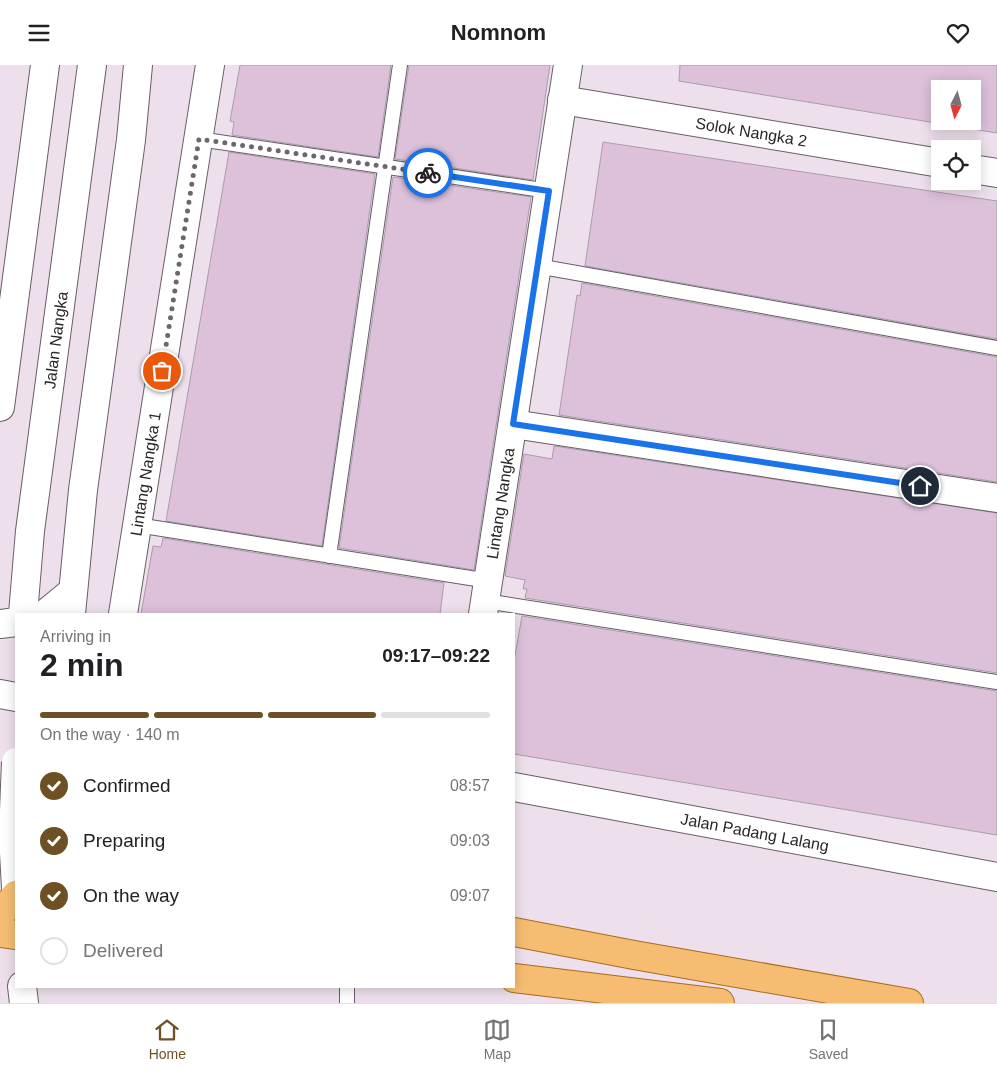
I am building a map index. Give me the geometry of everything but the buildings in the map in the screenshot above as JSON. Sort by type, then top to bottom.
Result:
[{"type":"main road","points":[[0,915],[15,896]]},
{"type":"main road","points":[[515,932],[909,1003]]},
{"type":"main road","points":[[0,933],[15,935]]},
{"type":"main road","points":[[515,978],[707,1002]]},
{"type":"street","points":[[0,407],[45,65]]},
{"type":"street","name":"Jalan Nangka","points":[[23,613],[30,531],[92,65]]},
{"type":"street","points":[[47,613],[72,603],[82,490],[131,140],[138,65]]},
{"type":"street","name":"Lintang Nangka 1","points":[[123,613],[210,65]]},
{"type":"street","name":"Lintang Nangka","points":[[486,599],[568,65]]},
{"type":"street","name":"Solok Nangka 2","points":[[562,101],[931,162]]},
{"type":"street","points":[[981,170],[997,173]]},
{"type":"street","points":[[513,424],[997,498]]},
{"type":"street","points":[[0,624],[15,622]]},
{"type":"street","points":[[0,694],[15,697]]},
{"type":"street","points":[[15,769],[6,835],[15,883]]},
{"type":"street","name":"Jalan Padang Lalang","points":[[515,787],[997,877]]},
{"type":"street","points":[[22,988],[24,1003]]},
{"type":"lane","points":[[329,556],[400,65]]},
{"type":"lane","points":[[199,139],[549,191]]},
{"type":"lane","points":[[537,266],[997,348]]},
{"type":"lane","points":[[137,525],[329,556],[486,599],[997,681]]},
{"type":"lane","points":[[346,1003],[347,988]]},
{"type":"way so far","points":[[162,371],[199,139],[428,173]]},
{"type":"route","points":[[428,173],[549,191],[513,424],[920,486]]}]
